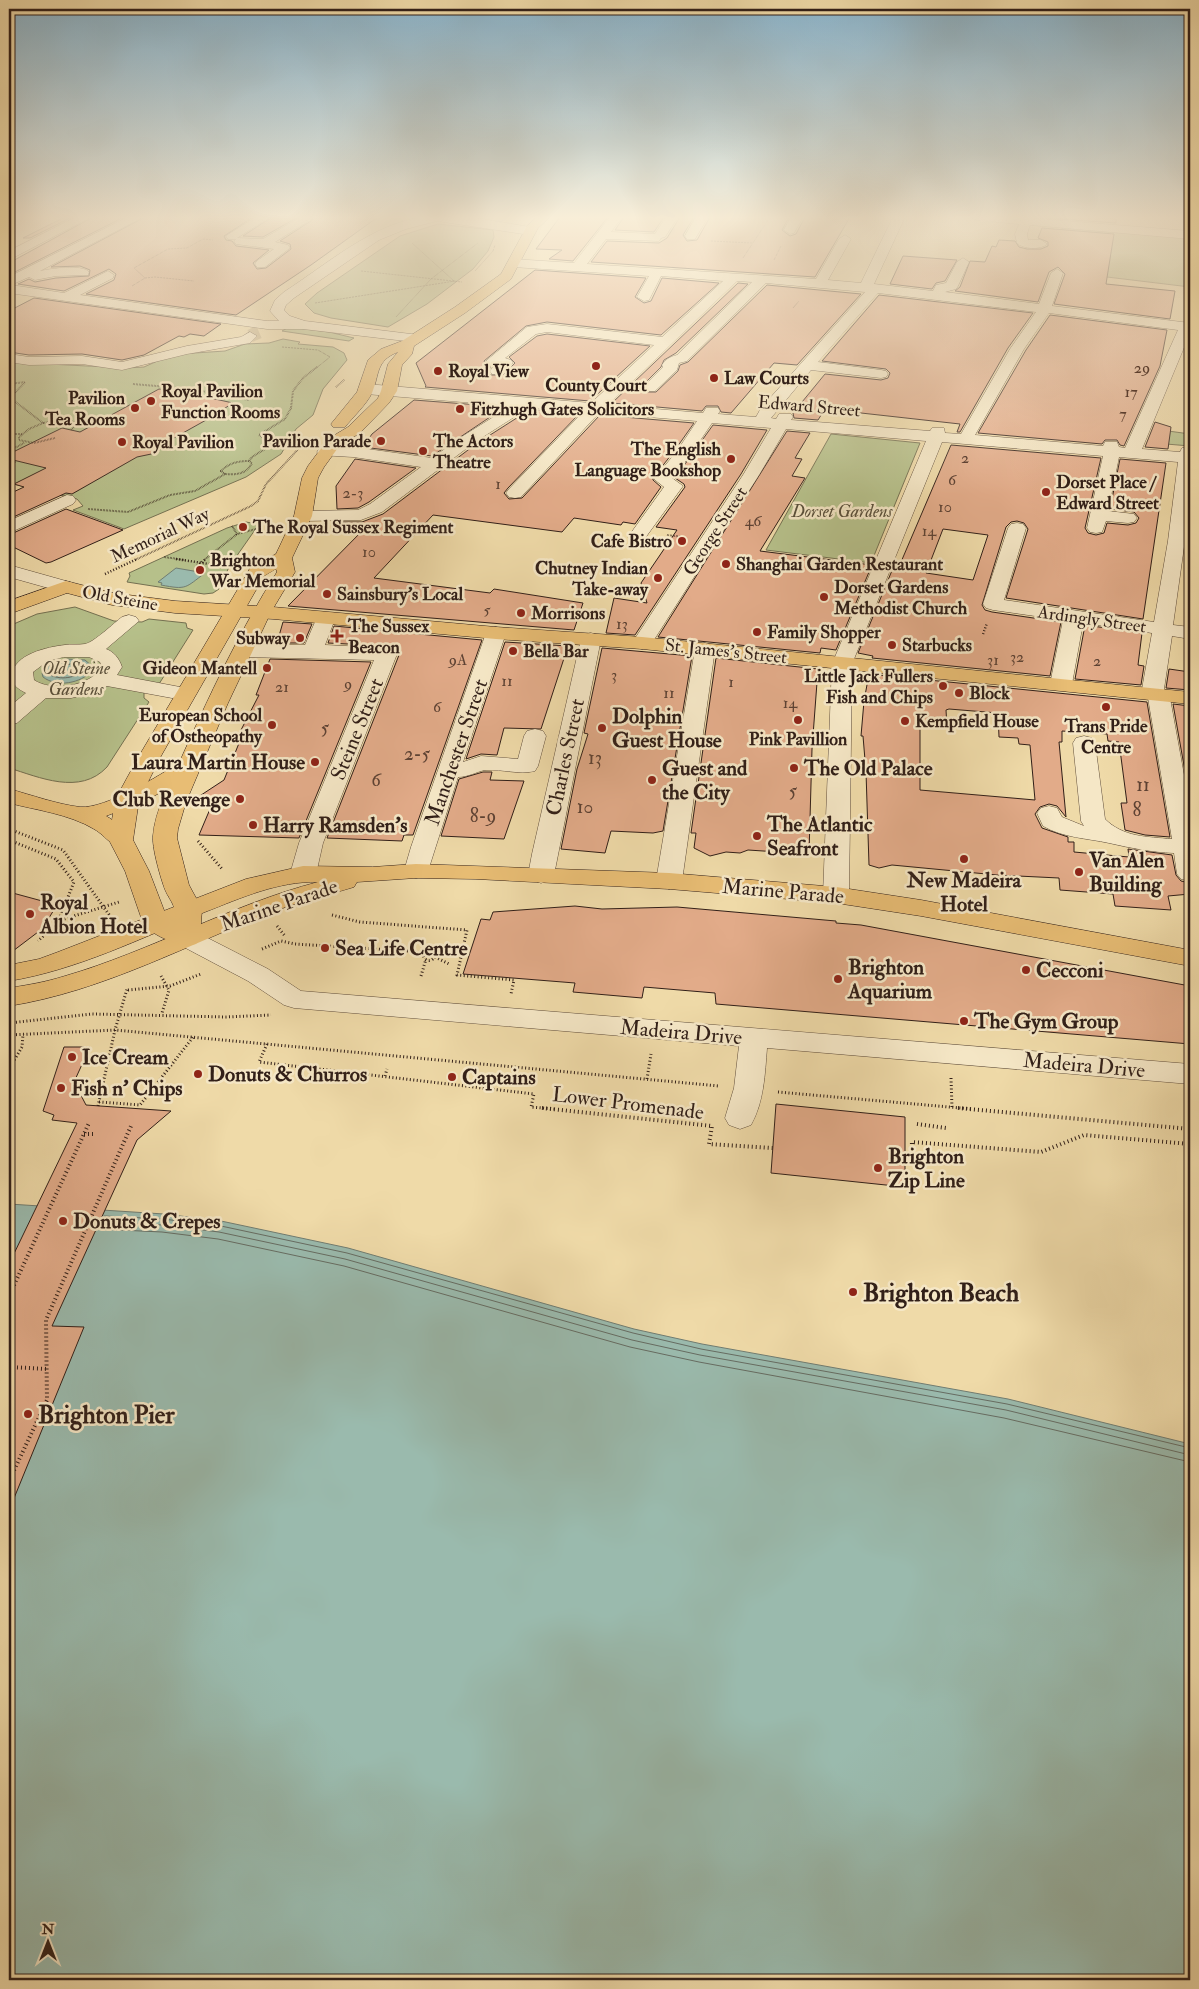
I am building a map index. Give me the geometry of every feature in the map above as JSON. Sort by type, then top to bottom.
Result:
[{"type":"main road","points":[[121,840],[127,800],[150,756],[257,572],[283,558],[295,536],[302,516],[310,478],[329,447],[336,428],[366,385],[373,363],[386,352],[410,341],[460,310]]},
{"type":"main road","points":[[329,447],[354,430],[384,400],[395,364],[405,354],[410,341]]},
{"type":"main road","points":[[9,796],[80,814],[102,824],[121,840],[140,878],[156,923],[187,938],[189,909],[176,885],[165,838],[174,802],[217,703],[261,612],[286,572],[283,558]]},
{"type":"main road","name":"Old Steine","points":[[9,608],[69,588],[130,601],[174,607],[261,612]]},
{"type":"main road","name":"St. James's Street","points":[[261,612],[496,633],[642,642],[842,664],[1190,698]]},
{"type":"main road","points":[[80,814],[98,812],[146,793],[189,767]]},
{"type":"main road","name":"Marine Parade","points":[[9,973],[44,966],[246,887],[303,874],[372,875],[416,871],[669,881],[836,895],[921,908],[1190,958]]},
{"type":"main road","name":"Marine Parade","points":[[9,997],[35,994],[75,983],[263,907],[372,875]]},
{"type":"street","points":[[141,310],[258,331],[302,324]]},
{"type":"street","points":[[277,310],[285,319],[302,324],[344,331],[352,336],[410,341]]},
{"type":"street","points":[[515,493],[598,405],[699,310]]},
{"type":"street","points":[[650,388],[672,367],[669,365],[674,360],[682,358],[732,310]]},
{"type":"street","points":[[763,419],[852,310]]},
{"type":"street","points":[[968,433],[1017,349],[1044,310],[1188,327],[1133,449]]},
{"type":"street","points":[[497,371],[506,363],[493,361],[532,330],[539,328],[665,342]]},
{"type":"street","points":[[9,358],[28,361],[82,360],[122,366],[187,350],[245,340],[258,331]]},
{"type":"street","points":[[808,365],[881,374]]},
{"type":"street","name":"Edward Street","points":[[366,385],[714,414]]},
{"type":"street","name":"Edward Street","points":[[598,405],[639,405],[783,421],[1189,454]]},
{"type":"street","points":[[302,516],[361,515],[376,508],[469,439],[517,409]]},
{"type":"street","points":[[637,537],[674,486],[662,479],[714,414]]},
{"type":"street","name":"George Street","points":[[642,642],[783,421]]},
{"type":"street","name":"Edward Street","points":[[937,434],[968,433],[1111,448]]},
{"type":"street","points":[[836,895],[842,664],[937,434]]},
{"type":"street","points":[[329,447],[436,464]]},
{"type":"street","points":[[1111,448],[1098,521],[1128,518]]},
{"type":"street","points":[[1189,454],[1164,630],[1153,689],[1159,698],[1190,874]]},
{"type":"street","points":[[9,528],[66,500]]},
{"type":"street","name":"Ardingly Street","points":[[1017,528],[993,604],[1190,633]]},
{"type":"street","points":[[9,571],[69,588]]},
{"type":"street","points":[[1062,684],[1074,616]]},
{"type":"street","points":[[313,651],[324,619]]},
{"type":"street","points":[[90,651],[129,621]]},
{"type":"street","name":"Manchester Street","points":[[416,871],[496,633]]},
{"type":"street","name":"Charles Street","points":[[540,875],[591,638]]},
{"type":"street","points":[[669,881],[705,649]]},
{"type":"street","points":[[61,651],[90,651],[101,653],[110,660],[111,670],[103,679],[85,688],[70,691],[41,691],[30,687],[22,678],[23,671],[33,661],[61,651]]},
{"type":"street","name":"Steine Street","points":[[243,651],[387,654],[311,843],[303,874]]},
{"type":"street","points":[[9,655],[33,661]]},
{"type":"street","points":[[103,679],[172,692]]},
{"type":"street","points":[[9,718],[41,691]]},
{"type":"street","points":[[450,770],[464,770],[481,763],[527,766],[535,736]]},
{"type":"street","points":[[1084,743],[1093,821],[1112,836]]},
{"type":"street","points":[[1049,813],[1051,821],[1064,828],[1088,834],[1112,836],[1139,843],[1185,848]]},
{"type":"street","name":"Madeira Drive","points":[[187,938],[258,975],[294,999],[1190,1074]]},
{"type":"street","points":[[740,1118],[747,1102],[754,1038]]},
{"type":"path","points":[[394,320],[403,310]]},
{"type":"path","points":[[249,461],[252,456],[273,444],[260,435],[285,419],[291,408],[289,398],[295,385],[330,358],[318,350],[280,346]]},
{"type":"path","points":[[9,384],[25,382],[15,392],[12,399],[43,423]]},
{"type":"path","points":[[9,434],[22,434],[43,423],[60,419],[75,420],[78,423],[71,430]]},
{"type":"path","points":[[22,434],[19,440],[25,443]]},
{"type":"path","points":[[9,451],[25,443],[42,442],[55,438]]},
{"type":"path","points":[[107,512],[128,512],[170,495],[195,490],[225,474],[234,475],[244,472],[252,464],[249,461]]},
{"type":"path","points":[[225,474],[222,471],[227,466],[237,462],[249,461]]},
{"type":"path","name":"Memorial Way","points":[[69,588],[242,511],[258,501]]},
{"type":"path","points":[[232,526],[238,534]]},
{"type":"path","points":[[197,566],[238,534],[256,529]]},
{"type":"path","points":[[164,556],[229,568]]},
{"type":"path","points":[[9,829],[64,850],[102,907],[126,935]]},
{"type":"path","points":[[9,840],[56,859],[74,882],[66,899],[60,921],[49,934],[31,945]]},
{"type":"path","points":[[332,915],[360,922],[467,930],[457,975],[514,980],[512,994]]},
{"type":"path","points":[[281,941],[295,944],[408,951],[422,954],[426,959]]},
{"type":"path","points":[[426,959],[456,946]]},
{"type":"path","points":[[422,954],[429,950],[435,956],[450,964]]},
{"type":"path","points":[[9,1023],[32,1022],[80,1014],[162,1013],[170,993],[170,986],[144,956]]},
{"type":"path","points":[[421,976],[426,959]]},
{"type":"path","points":[[115,1030],[98,1104],[139,1107],[194,1036]]},
{"type":"path","points":[[9,1035],[115,1030],[194,1036],[1190,1130]]},
{"type":"path","points":[[9,1069],[22,1047],[22,1034]]},
{"type":"path","name":"Lower Promenade","points":[[267,1044],[259,1062],[534,1094],[532,1106],[712,1126],[709,1144],[773,1148]]},
{"type":"path","points":[[385,1076],[388,1069]]},
{"type":"path","points":[[9,1296],[89,1123]]},
{"type":"path","points":[[917,1124],[946,1128]]},
{"type":"path","points":[[9,1481],[47,1400],[46,1320],[130,1126]]},
{"type":"path","points":[[84,1134],[95,1134]]},
{"type":"path","points":[[905,1162],[912,1162],[912,1142],[1042,1152],[1084,1135],[1190,1144]]},
{"type":"path","points":[[120,1136],[126,1137]]},
{"type":"path","points":[[9,1367],[48,1369]]},
{"type":"green space","points":[[311,310],[417,310],[388,327],[331,318],[314,313]]},
{"type":"green space","points":[[289,327],[329,332],[354,338],[349,341],[282,331]]},
{"type":"green space","points":[[283,339],[300,342],[298,344],[333,347],[344,353],[347,360],[323,389],[313,415],[296,429],[281,454],[246,477],[124,529],[73,510],[83,506],[77,499],[9,483],[9,466],[16,462],[9,459],[9,362],[126,368],[144,367],[180,354],[225,351],[245,344],[269,343]]},
{"type":"green space","points":[[1161,430],[1190,434],[1190,446],[1166,444]]},
{"type":"green space","name":"Dorset Gardens","points":[[831,434],[920,443],[871,563],[766,550]]},
{"type":"green space","points":[[246,522],[257,524],[257,527],[229,567],[219,589],[213,593],[204,594],[127,582],[130,576],[129,573],[227,528]]},
{"type":"green space","name":"Old Steine Gardens","points":[[75,607],[114,621],[142,622],[149,619],[186,623],[187,628],[193,630],[159,684],[144,692],[144,698],[149,702],[107,767],[96,776],[85,781],[59,782],[9,768],[9,626],[37,614]]},
{"type":"water","points":[[176,568],[205,573],[189,585],[181,587],[161,585],[162,583],[158,582]]},
{"type":"water","points":[[67,659],[85,660],[92,666],[92,671],[82,679],[69,683],[55,682],[43,677],[42,673],[50,665]]},
{"type":"water","points":[[9,1204],[164,1214],[221,1221],[348,1248],[634,1329],[702,1344],[1008,1399],[1190,1444],[1190,1980],[9,1980]]},
{"type":"building","points":[[119,310],[221,324],[204,336],[190,334],[184,337],[179,336],[144,355],[122,360],[82,354],[29,355],[9,352],[9,311]]},
{"type":"building","points":[[199,310],[244,310],[236,315]]},
{"type":"building","points":[[484,310],[689,310],[661,335],[547,322],[526,326],[484,361],[486,365],[491,367],[488,371],[490,375],[503,375],[515,363],[509,357],[537,336],[547,334],[650,346],[590,401],[425,387],[416,363]]},
{"type":"building","points":[[710,310],[721,310],[676,353],[664,360],[661,367],[641,387],[644,392],[656,392],[678,371],[680,365],[688,362],[742,310],[847,310],[797,365],[774,363],[731,413],[721,412],[718,406],[706,406],[702,411],[612,403]]},
{"type":"building","points":[[866,310],[1006,310],[1033,313],[1008,348],[960,432],[957,432],[960,424],[825,409],[818,420],[794,418],[793,413],[825,374],[881,380],[888,378],[890,373],[886,369],[822,361]]},
{"type":"building","points":[[1099,310],[1172,310],[1170,319]]},
{"type":"building","points":[[1050,315],[1167,330],[1160,366],[1124,446],[1120,445],[1117,440],[1105,440],[1102,444],[978,433],[1026,350]]},
{"type":"building","name":"Royal Pavilion","points":[[159,389],[174,390],[233,403],[165,443],[156,453],[137,457],[72,494],[66,493],[9,519],[9,494],[24,487],[14,484],[46,468],[9,459],[9,454],[62,428],[80,432]]},
{"type":"building","points":[[414,400],[505,407],[432,456],[363,447],[372,434]]},
{"type":"building","points":[[527,409],[579,414],[508,488],[504,493],[509,499],[522,498],[600,415],[694,423],[653,478],[661,487],[635,524],[623,522],[621,525],[574,518],[562,532],[433,515],[374,578],[490,593],[494,589],[583,603],[574,630],[288,606],[367,526],[340,522],[362,522],[383,514],[476,444],[523,414]]},
{"type":"building","points":[[1155,422],[1171,427],[1168,449],[1145,447]]},
{"type":"building","points":[[713,425],[767,430],[741,474],[635,635],[606,633],[614,598],[647,603],[641,583],[677,530],[656,527],[685,487],[684,484],[675,478]]},
{"type":"building","points":[[787,431],[810,433],[795,458],[802,459],[792,476],[805,478],[760,551],[872,565],[836,650],[821,648],[820,653],[658,637]]},
{"type":"building","points":[[951,445],[1101,458],[1085,528],[1088,533],[1096,535],[1104,533],[1107,523],[1128,525],[1136,523],[1139,518],[1134,512],[1110,509],[1120,459],[1166,463],[1143,619],[1006,598],[1028,529],[1024,523],[1017,521],[1011,522],[1006,527],[982,605],[985,610],[992,612],[1061,622],[1050,676],[872,658],[873,656],[858,653],[893,568],[898,569]],"holes":[[[943,529],[988,535],[973,580],[926,573]]]},
{"type":"building","points":[[355,459],[416,468],[358,508],[337,509],[336,486]]},
{"type":"building","points":[[66,509],[123,530],[46,563],[9,545],[9,535]]},
{"type":"building","points":[[283,622],[312,624],[304,643],[277,643]]},
{"type":"building","points":[[1085,625],[1142,633],[1138,665],[1144,666],[1141,685],[1075,679]]},
{"type":"building","points":[[334,626],[482,640],[413,835],[404,835],[402,841],[327,838],[399,655],[396,649],[387,646],[328,643]]},
{"type":"building","points":[[505,642],[568,646],[541,729],[504,728],[497,755],[481,754],[466,759]]},
{"type":"building","points":[[602,648],[692,656],[663,831],[653,833],[611,831],[605,853],[561,849],[577,769],[588,734],[584,733]]},
{"type":"building","points":[[716,658],[818,669],[812,749],[809,854],[748,850],[740,853],[726,852],[710,856],[694,848],[696,833],[691,833]]},
{"type":"building","points":[[270,659],[371,662],[299,838],[199,835],[213,802],[192,801],[224,780],[244,731],[241,730],[259,695],[256,695]]},
{"type":"building","points":[[1169,669],[1190,672],[1190,690],[1166,688]]},
{"type":"building","points":[[869,674],[1147,702],[1170,837],[1145,835],[1125,830],[1121,803],[1127,803],[1119,742],[1108,741],[1107,734],[1062,731],[1062,742],[1059,742],[1066,817],[1057,806],[1049,804],[1040,807],[1035,814],[1042,828],[1068,837],[1068,842],[1074,842],[1074,852],[1129,857],[1128,849],[1172,855],[1176,875],[1181,881],[1190,883],[1190,894],[1168,896],[1171,910],[1115,906],[1113,894],[1060,890],[1059,878],[997,875],[892,865],[879,868],[869,865],[866,772],[863,736],[861,736],[864,701]],"holes":[[[949,709],[998,713],[999,737],[1018,738],[1019,744],[1030,745],[1035,800],[920,790],[920,725],[947,727],[946,710]]]},
{"type":"building","points":[[1173,704],[1190,706],[1190,799]]},
{"type":"building","points":[[483,772],[492,772],[490,780],[524,781],[504,839],[441,836],[459,779]]},
{"type":"building","name":"Royal Albion Hotel","points":[[9,892],[57,905],[42,929],[9,954]]},
{"type":"building","name":"Brighton Aquarium","points":[[575,906],[602,909],[677,907],[836,921],[836,923],[861,925],[1190,986],[1190,1044],[716,1004],[715,993],[644,987],[642,998],[573,992],[575,983],[463,974],[481,919],[490,920],[493,912]]},
{"type":"building","name":"Brighton Pier","points":[[64,1047],[90,1047],[74,1082],[86,1105],[171,1111],[137,1140],[52,1326],[84,1327],[10,1508],[9,1264],[77,1123],[52,1120],[54,1115],[43,1111]]},
{"type":"building","points":[[776,1104],[905,1117],[905,1187],[771,1173]]},
{"type":"tunnel","points":[[250,336],[259,332]]},
{"type":"place","name":"County Court","points":[[596,366]]},
{"type":"place","name":"Royal View","points":[[438,371]]},
{"type":"place","name":"Law Courts","points":[[714,378]]},
{"type":"place","name":"Royal Pavilion Function Rooms","points":[[151,401]]},
{"type":"place","name":"Pavilion Tea Rooms","points":[[135,408]]},
{"type":"place","name":"Fitzhugh Gates Solicitors","points":[[460,409]]},
{"type":"place","name":"Pavilion Parade","points":[[381,441]]},
{"type":"place","name":"Royal Pavilion","points":[[122,442]]},
{"type":"place","name":"The Actors Theatre","points":[[423,451]]},
{"type":"place","name":"The English Language Bookshop","points":[[731,459]]},
{"type":"place","name":"Dorset Place / Edward Street","points":[[1046,492]]},
{"type":"place","name":"The Royal Sussex Regiment","points":[[243,527]]},
{"type":"place","name":"Cafe Bistro","points":[[682,541]]},
{"type":"place","name":"Shanghai Garden Restaurant","points":[[726,564]]},
{"type":"place","name":"Brighton War Memorial","points":[[200,570]]},
{"type":"place","name":"Chutney Indian Take-away","points":[[658,578]]},
{"type":"place","name":"Sainsbury's Local","points":[[327,594]]},
{"type":"place","name":"Dorset Gardens Methodist Church","points":[[824,597]]},
{"type":"place","name":"Morrisons","points":[[521,613]]},
{"type":"place","name":"Family Shopper","points":[[757,632]]},
{"type":"place","name":"The Sussex Beacon","points":[[337,636]]},
{"type":"place","name":"Subway","points":[[300,638]]},
{"type":"place","name":"Starbucks","points":[[892,645]]},
{"type":"place","name":"Bella Bar","points":[[513,651]]},
{"type":"place","name":"Gideon Mantell","points":[[267,668]]},
{"type":"place","name":"Little Jack Fullers Fish and Chips","points":[[943,686]]},
{"type":"place","name":"Block","points":[[959,693]]},
{"type":"place","name":"Trans Pride Centre","points":[[1106,707]]},
{"type":"place","name":"Pink Pavillion","points":[[798,720]]},
{"type":"place","name":"Kempfield House","points":[[905,721]]},
{"type":"place","name":"European School of Ostheopathy","points":[[272,725]]},
{"type":"place","name":"Dolphin Guest House","points":[[602,728]]},
{"type":"place","name":"Laura Martin House","points":[[315,762]]},
{"type":"place","name":"The Old Palace","points":[[794,768]]},
{"type":"place","name":"Guest and the City","points":[[652,780]]},
{"type":"place","name":"Club Revenge","points":[[240,799]]},
{"type":"place","name":"Harry Ramsden's","points":[[253,825]]},
{"type":"place","name":"The Atlantic Seafront","points":[[757,836]]},
{"type":"place","name":"New Madeira Hotel","points":[[964,859]]},
{"type":"place","name":"Van Alen Building","points":[[1079,872]]},
{"type":"place","name":"Royal Albion Hotel","points":[[30,914]]},
{"type":"place","name":"Sea Life Centre","points":[[325,948]]},
{"type":"place","name":"Cecconi","points":[[1026,970]]},
{"type":"place","name":"Brighton Aquarium","points":[[838,979]]},
{"type":"place","name":"The Gym Group","points":[[964,1021]]},
{"type":"place","name":"Ice Cream","points":[[72,1057]]},
{"type":"place","name":"Donuts & Churros","points":[[198,1074]]},
{"type":"place","name":"Captains","points":[[452,1077]]},
{"type":"place","name":"Fish n' Chips","points":[[61,1088]]},
{"type":"place","name":"Brighton Zip Line","points":[[878,1168]]},
{"type":"place","name":"Donuts & Crepes","points":[[63,1221]]},
{"type":"place","name":"Brighton Beach","points":[[853,1292]]},
{"type":"place","name":"Brighton Pier","points":[[28,1414]]}]
